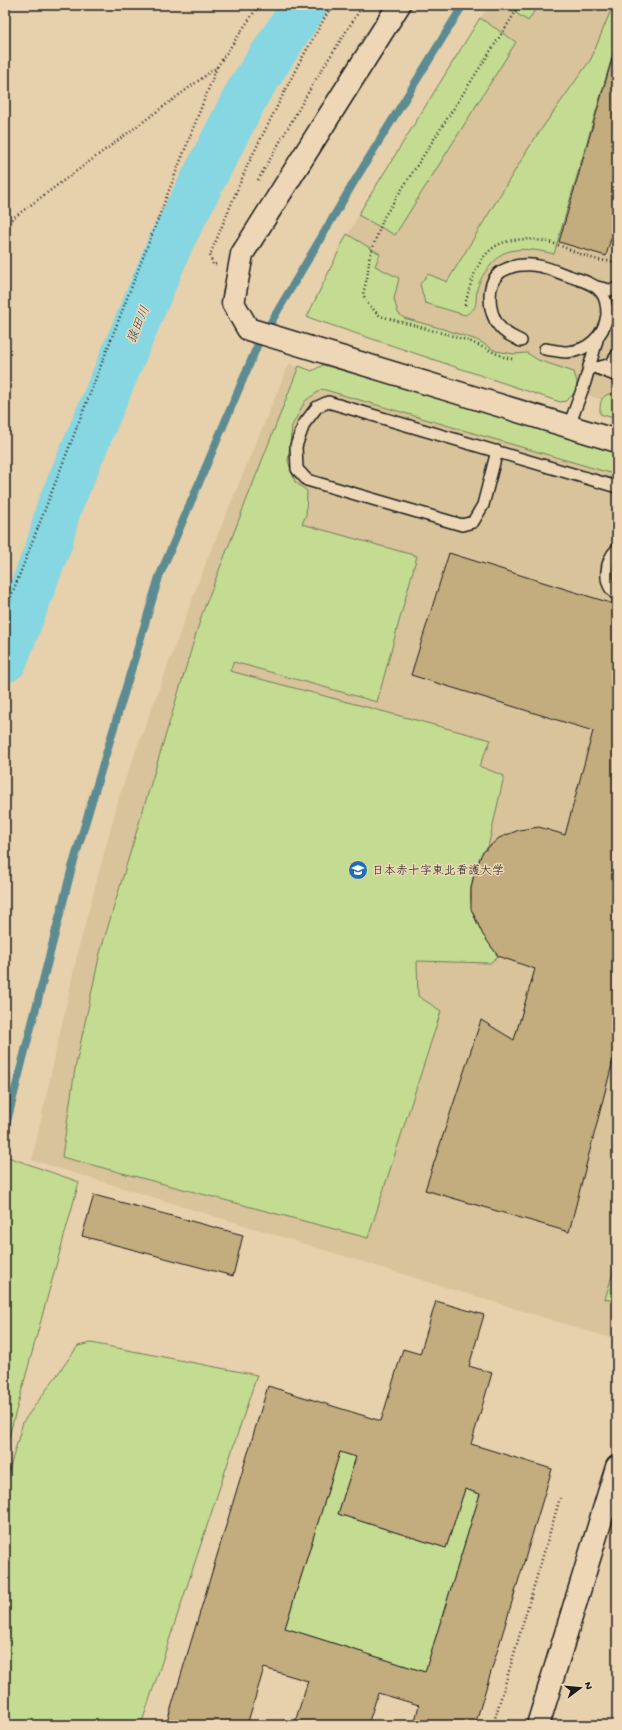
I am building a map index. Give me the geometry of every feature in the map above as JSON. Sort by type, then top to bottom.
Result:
[{"type":"street","points":[[399,5],[242,254],[233,303],[248,329],[617,441]]},
{"type":"street","points":[[538,1725],[617,1467]]},
{"type":"lane","points":[[521,341],[507,334],[498,326],[491,310],[490,293],[495,280],[501,272],[523,264],[541,266],[610,290],[617,288]]},
{"type":"lane","points":[[569,426],[585,382],[593,367],[597,340],[606,324],[607,308],[604,295],[597,286]]},
{"type":"lane","points":[[545,350],[566,352],[583,349],[597,340]]},
{"type":"lane","points":[[593,367],[611,364],[617,355]]},
{"type":"lane","points":[[593,367],[617,376]]},
{"type":"lane","points":[[497,452],[483,505],[473,522],[462,525],[307,480],[297,469],[296,446],[304,424],[317,407],[328,402],[617,486]]},
{"type":"lane","points":[[617,549],[612,554],[607,564],[606,574],[609,584],[617,595]]},
{"type":"path","points":[[5,612],[217,67],[259,5]]},
{"type":"path","points":[[219,264],[213,265],[210,255],[248,164],[297,67],[332,5]]},
{"type":"path","points":[[257,183],[316,79],[363,5]]},
{"type":"path","points":[[516,359],[504,358],[467,340],[380,316],[367,303],[364,294],[370,255],[384,217],[520,5]]},
{"type":"path","points":[[5,224],[217,67]]},
{"type":"path","points":[[493,1725],[560,1498]]},
{"type":"path","points":[[384,1725],[386,1720]]},
{"type":"shaded area","points":[[489,5],[617,5],[617,405],[576,391],[307,317],[358,215]]},
{"type":"shaded area","name":"日本赤十字東北看護大学","points":[[289,364],[312,371],[323,365],[617,448],[617,1340],[32,1160],[79,947],[120,794],[207,560]]},
{"type":"green space","points":[[504,5],[538,5],[528,21]]},
{"type":"green space","points":[[613,5],[617,5],[617,40],[554,254],[521,249],[502,254],[482,276],[477,289],[476,305],[465,315],[425,303],[420,284],[428,274],[447,282],[533,141],[591,59]]},
{"type":"green space","points":[[480,18],[516,42],[395,235],[358,215]]},
{"type":"green space","points":[[347,234],[380,254],[375,266],[399,278],[394,299],[398,313],[404,318],[477,340],[496,351],[514,354],[527,353],[538,360],[574,372],[577,382],[576,391],[566,401],[560,402],[307,317]]},
{"type":"green space","points":[[323,365],[617,448],[617,475],[322,389],[305,401],[292,426],[288,461],[295,482],[307,491],[306,515],[302,524],[417,556],[377,702],[234,662],[230,671],[491,740],[479,766],[504,776],[488,847],[478,862],[472,881],[471,894],[471,905],[478,925],[498,956],[490,963],[417,961],[418,996],[441,1011],[368,1238],[62,1157],[75,1069],[100,953],[202,614],[299,366],[312,371]]},
{"type":"green space","points":[[612,393],[617,394],[617,419],[600,414],[600,406],[603,398]]},
{"type":"green space","points":[[5,1156],[79,1182],[5,1451]]},
{"type":"green space","points":[[617,1259],[617,1302],[605,1299]]},
{"type":"green space","points":[[91,1343],[257,1375],[141,1725],[5,1725],[5,1485],[23,1422],[78,1346]]},
{"type":"green space","points":[[340,1452],[356,1457],[338,1514],[446,1548],[465,1489],[480,1494],[425,1672],[285,1628]]},
{"type":"building","points":[[617,42],[617,239],[611,238],[606,256],[559,242]]},
{"type":"building","points":[[449,553],[617,605],[617,1045],[569,1232],[425,1190],[481,1020],[514,1040],[535,969],[498,956],[483,935],[471,909],[471,889],[474,874],[482,853],[499,838],[519,830],[539,827],[565,835],[593,731],[411,675]]},
{"type":"building","points":[[94,1195],[243,1235],[233,1276],[82,1236]]},
{"type":"building","points":[[436,1301],[484,1315],[469,1366],[492,1373],[471,1444],[552,1469],[475,1725],[414,1725],[419,1705],[378,1693],[368,1725],[294,1725],[308,1681],[264,1668],[247,1725],[166,1725],[268,1386],[381,1421],[403,1349],[420,1354]],"holes":[[[340,1452],[356,1457],[338,1514],[446,1548],[465,1489],[480,1494],[425,1672],[285,1628]]]},
{"type":"waterway","name":"猿田川","points":[[5,660],[50,542],[58,510],[172,240],[248,92],[305,5]]},
{"type":"waterway","points":[[5,1129],[71,871],[159,577],[258,344],[354,182],[463,5]]},
{"type":"place","name":"日本赤十字東北看護大学","points":[[358,870]]}]
